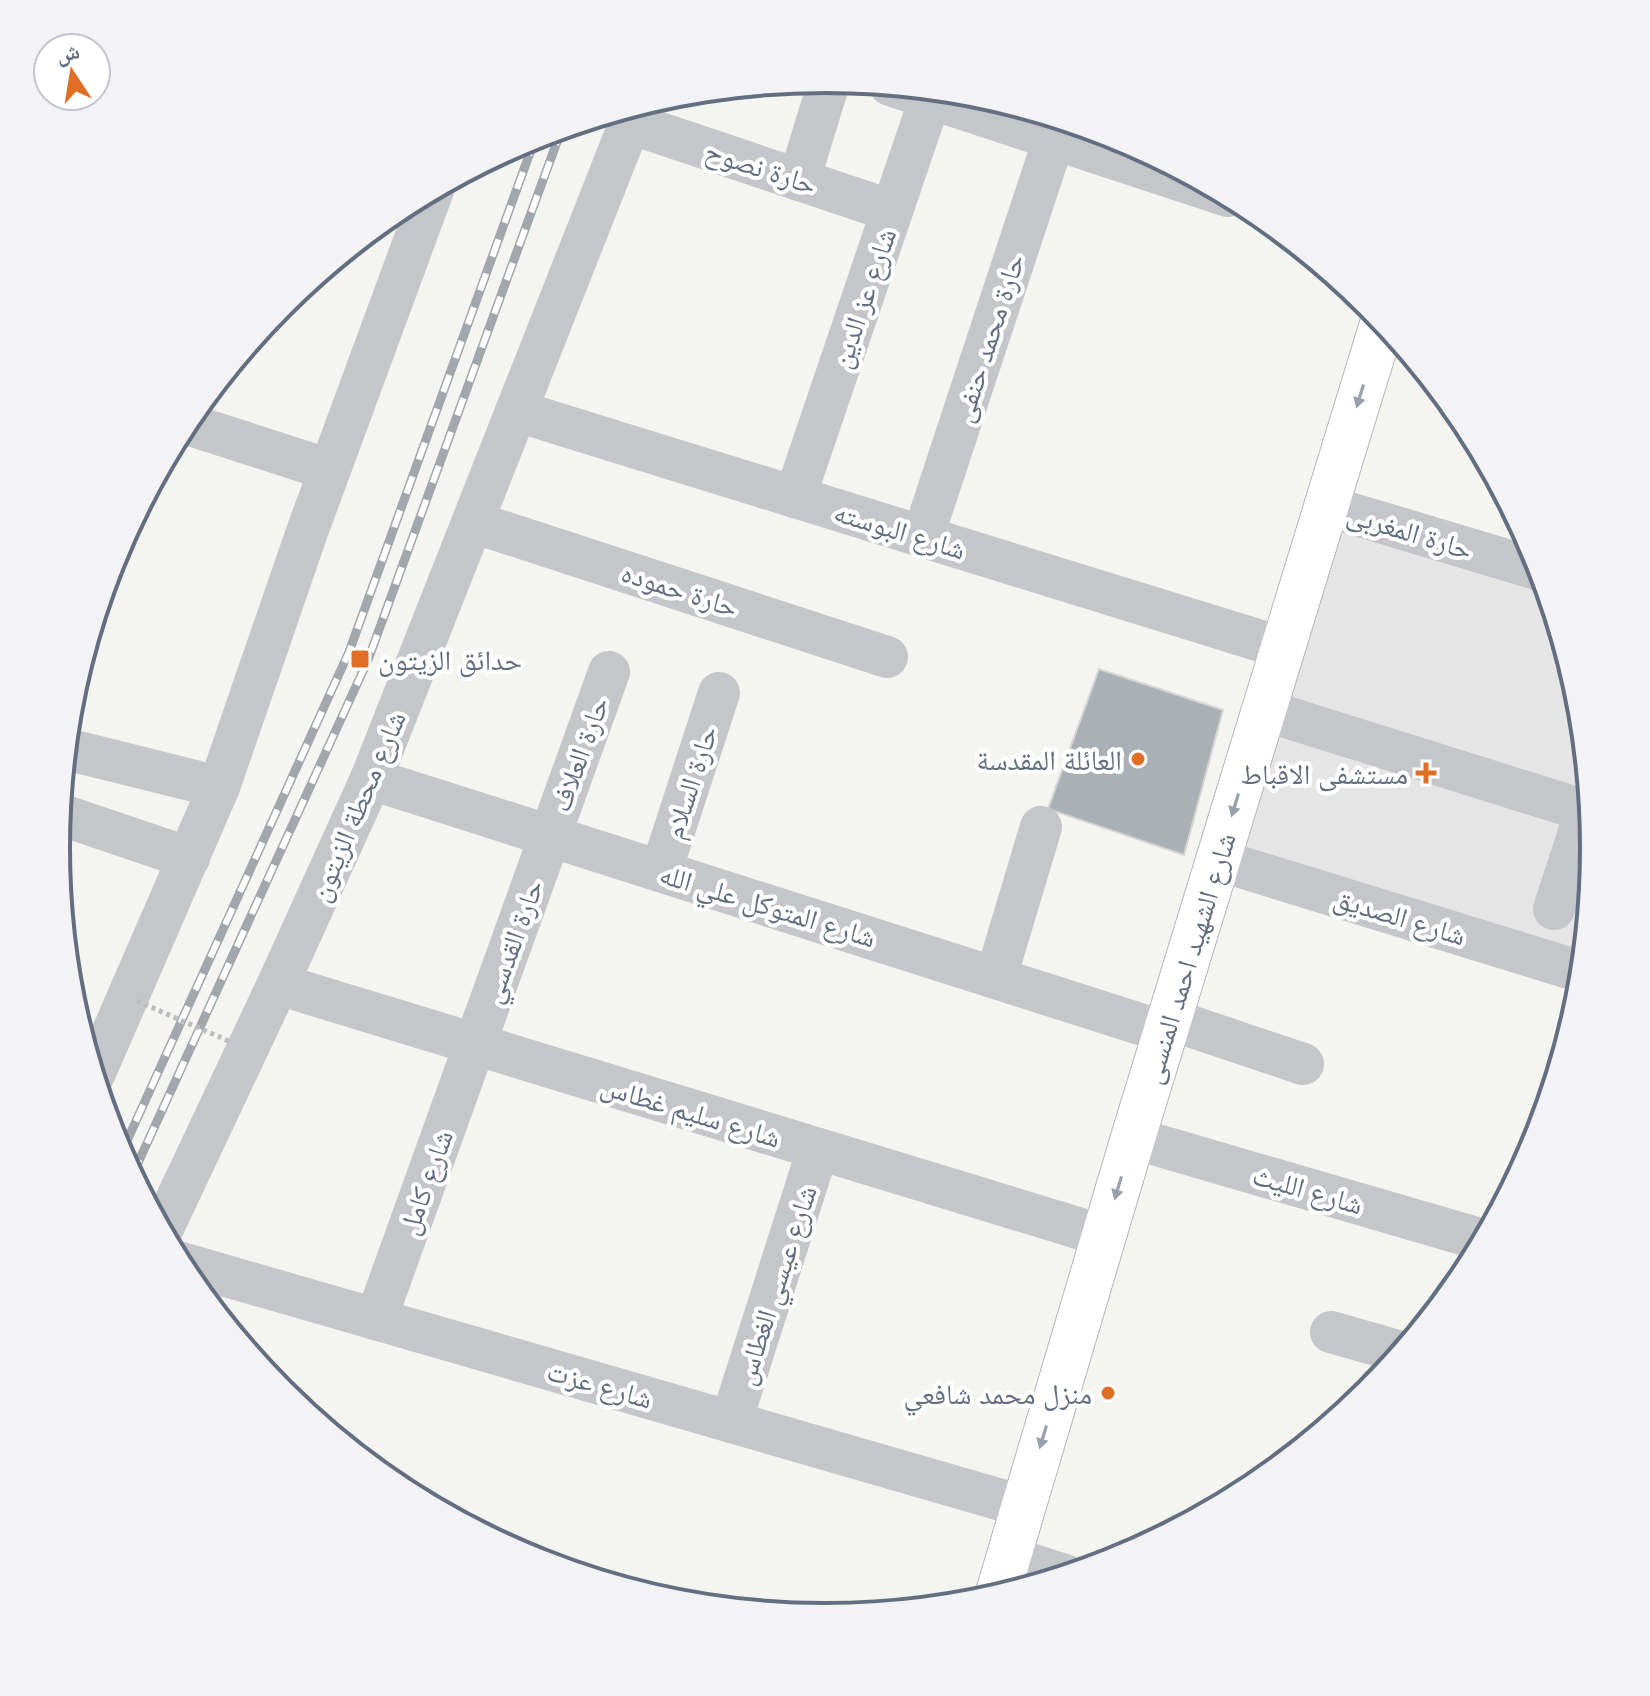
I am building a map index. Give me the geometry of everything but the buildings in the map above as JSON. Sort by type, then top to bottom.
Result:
[{"type":"main road","name":"شارع الشهيد احمد المنسى","points":[[1002,1576],[1379,335]]},
{"type":"street","points":[[799,180],[826,93]]},
{"type":"street","name":"شارع عز الدين","points":[[795,497],[930,100]]},
{"type":"street","points":[[938,102],[1054,139],[1127,156]]},
{"type":"street","name":"حارة نصوح","points":[[640,117],[799,180],[892,211]]},
{"type":"street","name":"شارع محطة الزيتون","points":[[167,1218],[371,779],[631,119]]},
{"type":"street","name":"حارة محمد حنفى","points":[[923,536],[1054,139]]},
{"type":"street","points":[[101,1059],[219,787],[427,207]]},
{"type":"street","name":"شارع البوسته","points":[[517,411],[1283,648]]},
{"type":"street","points":[[198,428],[330,470]]},
{"type":"street","name":"حارة المغربى","points":[[1326,506],[1525,566]]},
{"type":"street","name":"حارة حموده","points":[[473,522],[887,657]]},
{"type":"street","name":"حارة العلاف","points":[[550,836],[609,672]]},
{"type":"street","name":"حارة السلام","points":[[661,871],[719,693]]},
{"type":"street","points":[[1264,710],[1578,804]]},
{"type":"street","points":[[76,751],[219,787]]},
{"type":"street","name":"شارع المتوكل علي الله","points":[[371,779],[996,977],[1303,1064]]},
{"type":"street","points":[[71,818],[189,858]]},
{"type":"street","points":[[996,977],[1041,827]]},
{"type":"street","points":[[1554,909],[1579,833]]},
{"type":"street","name":"حارة القدسي","points":[[475,1045],[550,836]]},
{"type":"street","name":"شارع الصديق","points":[[1218,860],[1570,968]]},
{"type":"street","name":"شارع سليم غطاس","points":[[278,984],[1104,1236]]},
{"type":"street","name":"شارع كامل","points":[[376,1319],[475,1045]]},
{"type":"street","name":"شارع الليث","points":[[1133,1138],[1472,1237]]},
{"type":"street","name":"شارع عيسي الغطاس","points":[[731,1422],[818,1149]]},
{"type":"street","name":"شارع عزت","points":[[197,1268],[1022,1506]]},
{"type":"street","points":[[1331,1332],[1390,1349]]},
{"type":"street","points":[[1002,1576],[1025,1576]]},
{"type":"path","points":[[137,1001],[231,1042]]},
{"type":"shaded area","name":"مستشفى الاقباط","points":[[1345,522],[1532,582],[1554,653],[1574,749],[1580,848],[1573,953],[1240,851]]},
{"type":"railway","points":[[139,1162],[368,660],[557,142]]},
{"type":"railway","points":[[128,1139],[349,652],[530,153]]},
{"type":"place","name":"حدائق الزيتون","points":[[360,659]]},
{"type":"place","name":"العائلة المقدسة","points":[[1138,759]]},
{"type":"place","name":"مستشفى الاقباط","points":[[1426,773]]},
{"type":"place","name":"منزل محمد شافعي","points":[[1108,1393]]}]
